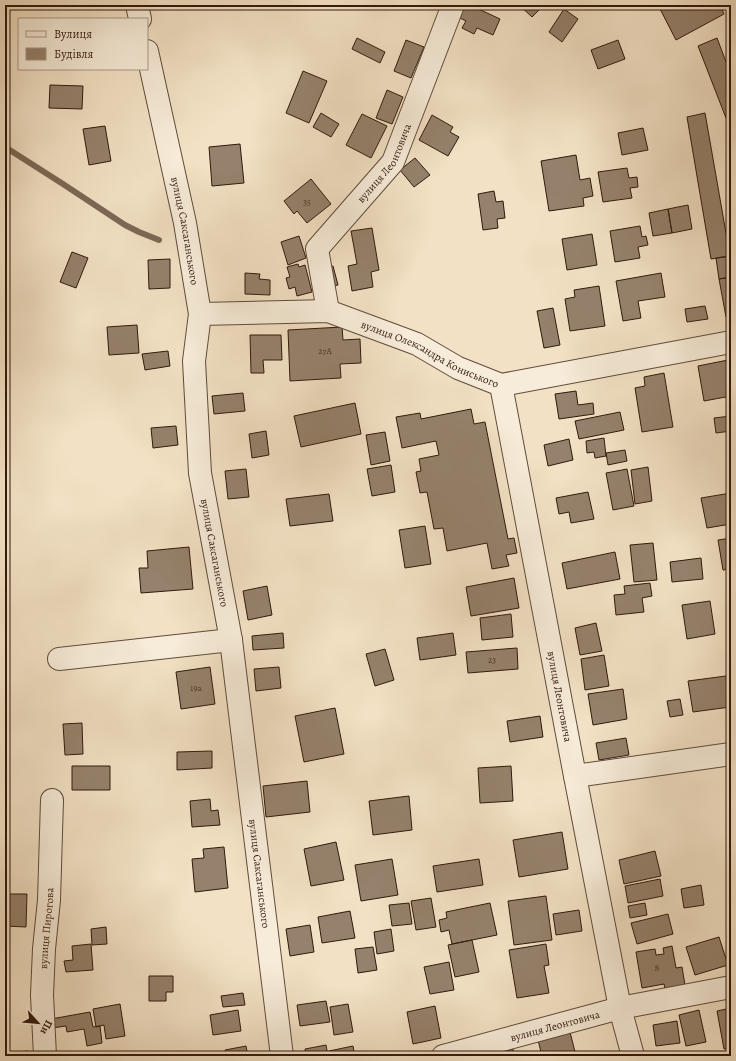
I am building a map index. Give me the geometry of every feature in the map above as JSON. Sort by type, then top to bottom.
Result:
[{"type":"street","points":[[137,5],[140,18]]},
{"type":"street","name":"вулиця Леонтовича","points":[[328,311],[317,249],[394,162],[453,5]]},
{"type":"street","name":"вулиця Саксаганського","points":[[148,56],[185,223],[200,314],[194,361],[200,473],[231,640],[282,1056]]},
{"type":"street","name":"вулиця Олександра Кониського","points":[[200,314],[328,311],[417,344],[458,368],[501,385],[731,342]]},
{"type":"street","name":"вулиця Леонтовича","points":[[501,385],[620,1008],[633,1056]]},
{"type":"street","points":[[59,659],[231,640]]},
{"type":"street","points":[[575,776],[731,754]]},
{"type":"street","name":"вулиця Пирогова","points":[[45,1056],[42,995],[44,949],[49,900],[52,800]]},
{"type":"street","name":"вулиця Леонтовича","points":[[443,1056],[620,1008],[731,987]]},
{"type":"building","points":[[459,5],[470,5],[500,19],[493,35],[477,28],[474,34],[462,28],[466,21],[454,15]]},
{"type":"building","points":[[519,5],[544,5],[532,17]]},
{"type":"building","points":[[658,5],[720,5],[724,14],[676,40]]},
{"type":"building","points":[[564,9],[578,19],[562,42],[549,32]]},
{"type":"building","points":[[357,38],[385,52],[380,63],[352,49]]},
{"type":"building","points":[[717,38],[731,75],[731,116],[726,118],[698,46]]},
{"type":"building","points":[[406,40],[424,47],[411,78],[394,71]]},
{"type":"building","points":[[618,40],[625,59],[598,69],[591,50]]},
{"type":"building","points":[[303,71],[327,81],[309,123],[286,113]]},
{"type":"building","points":[[50,85],[83,86],[82,109],[49,108]]},
{"type":"building","points":[[387,90],[403,97],[392,124],[376,118]]},
{"type":"building","points":[[321,113],[339,124],[331,137],[313,127]]},
{"type":"building","points":[[705,113],[730,256],[711,259],[687,117]]},
{"type":"building","points":[[362,114],[387,126],[371,158],[346,145]]},
{"type":"building","points":[[432,115],[453,127],[450,132],[459,137],[448,156],[419,140]]},
{"type":"building","points":[[105,126],[111,161],[89,165],[83,129]]},
{"type":"building","points":[[643,128],[648,150],[622,155],[618,133]]},
{"type":"building","points":[[240,144],[244,183],[212,186],[209,147]]},
{"type":"building","points":[[576,155],[580,180],[590,178],[593,196],[583,198],[584,206],[549,211],[541,161]]},
{"type":"building","points":[[415,158],[430,175],[414,187],[400,170]]},
{"type":"building","points":[[627,168],[629,178],[637,177],[638,187],[630,188],[632,198],[603,202],[598,172]]},
{"type":"building","points":[[311,179],[331,204],[307,223],[297,211],[294,214],[284,201]]},
{"type":"building","points":[[494,191],[496,202],[503,201],[505,218],[497,219],[498,228],[483,230],[478,194]]},
{"type":"building","points":[[688,205],[692,229],[672,233],[668,209]]},
{"type":"building","points":[[668,209],[672,233],[653,236],[649,213]]},
{"type":"building","points":[[640,226],[642,237],[646,236],[648,245],[638,247],[640,258],[615,262],[610,231]]},
{"type":"building","points":[[372,228],[379,270],[371,272],[373,287],[352,291],[348,266],[357,264],[351,231]]},
{"type":"building","points":[[592,234],[597,265],[567,270],[562,239]]},
{"type":"building","points":[[299,236],[306,258],[288,265],[281,242]]},
{"type":"building","points":[[72,252],[88,258],[76,288],[60,282]]},
{"type":"building","points":[[730,256],[731,277],[719,279],[716,258]]},
{"type":"building","points":[[170,259],[170,288],[149,289],[148,260]]},
{"type":"building","points":[[298,264],[299,267],[305,265],[312,292],[297,296],[295,287],[289,289],[286,278],[290,277],[287,267]]},
{"type":"building","points":[[333,266],[338,285],[328,287],[323,268]]},
{"type":"building","points":[[245,273],[260,274],[259,279],[270,280],[270,295],[245,294]]},
{"type":"building","points":[[661,273],[665,297],[638,301],[641,318],[623,321],[616,281]]},
{"type":"building","points":[[731,277],[731,316],[726,317],[719,279]]},
{"type":"building","points":[[599,286],[605,326],[570,331],[565,299],[575,297],[574,290]]},
{"type":"building","points":[[705,306],[708,319],[687,322],[685,309]]},
{"type":"building","points":[[553,308],[560,345],[544,348],[537,311]]},
{"type":"building","points":[[137,325],[139,353],[109,355],[107,327]]},
{"type":"building","points":[[342,327],[343,340],[360,339],[361,363],[340,364],[341,378],[290,381],[288,330]]},
{"type":"building","points":[[250,335],[281,335],[282,360],[263,360],[264,373],[251,373]]},
{"type":"building","points":[[168,351],[170,366],[145,370],[142,354]]},
{"type":"building","points":[[728,360],[731,378],[731,396],[704,401],[698,366]]},
{"type":"building","points":[[664,373],[673,427],[642,432],[635,388],[645,386],[644,377]]},
{"type":"building","points":[[576,391],[578,405],[593,403],[594,414],[559,419],[555,394]]},
{"type":"building","points":[[243,393],[245,411],[214,414],[212,396]]},
{"type":"building","points":[[355,403],[361,434],[301,447],[294,416]]},
{"type":"building","points":[[471,409],[474,424],[485,422],[508,539],[514,538],[517,553],[506,555],[509,566],[492,569],[487,543],[447,551],[443,528],[434,529],[427,492],[420,493],[416,472],[421,471],[419,459],[439,455],[436,441],[402,448],[396,417],[420,413],[421,419]]},
{"type":"building","points":[[620,412],[624,430],[579,439],[575,421]]},
{"type":"building","points":[[731,416],[731,431],[716,433],[714,418]]},
{"type":"building","points":[[176,426],[178,445],[153,448],[151,428]]},
{"type":"building","points":[[266,431],[269,455],[252,458],[249,434]]},
{"type":"building","points":[[385,432],[390,461],[371,465],[366,435]]},
{"type":"building","points":[[604,438],[606,456],[595,458],[594,452],[587,453],[586,441]]},
{"type":"building","points":[[569,439],[573,460],[548,466],[544,445]]},
{"type":"building","points":[[625,450],[627,461],[608,465],[606,453]]},
{"type":"building","points":[[391,465],[395,492],[372,496],[367,469]]},
{"type":"building","points":[[648,467],[652,501],[635,504],[631,470]]},
{"type":"building","points":[[246,469],[249,497],[228,499],[225,471]]},
{"type":"building","points":[[627,469],[634,506],[613,510],[606,473]]},
{"type":"building","points":[[588,492],[594,519],[571,523],[569,512],[559,514],[556,498]]},
{"type":"building","points":[[731,493],[731,524],[707,528],[701,498]]},
{"type":"building","points":[[329,494],[333,521],[290,526],[286,499]]},
{"type":"building","points":[[425,526],[431,564],[405,568],[399,530]]},
{"type":"building","points":[[731,538],[731,569],[723,570],[718,540]]},
{"type":"building","points":[[653,543],[657,580],[634,582],[630,545]]},
{"type":"building","points":[[189,547],[193,589],[141,593],[139,568],[148,568],[147,551]]},
{"type":"building","points":[[615,552],[620,579],[567,589],[562,563]]},
{"type":"building","points":[[701,558],[703,579],[672,582],[670,562]]},
{"type":"building","points":[[514,578],[519,608],[471,616],[466,587]]},
{"type":"building","points":[[650,583],[652,596],[642,598],[644,612],[616,615],[614,595],[625,594],[624,586]]},
{"type":"building","points":[[267,586],[272,615],[248,620],[243,591]]},
{"type":"building","points":[[710,601],[715,634],[687,639],[682,605]]},
{"type":"building","points":[[511,614],[513,637],[482,640],[480,618]]},
{"type":"building","points":[[596,623],[602,651],[580,655],[575,628]]},
{"type":"building","points":[[283,633],[284,648],[253,650],[252,636]]},
{"type":"building","points":[[453,633],[456,655],[420,660],[417,638]]},
{"type":"building","points":[[517,648],[518,669],[468,673],[466,652]]},
{"type":"building","points":[[385,649],[394,680],[375,686],[366,654]]},
{"type":"building","points":[[604,655],[609,686],[585,690],[581,659]]},
{"type":"building","points":[[210,667],[215,704],[181,709],[176,672]]},
{"type":"building","points":[[279,667],[281,688],[256,691],[254,669]]},
{"type":"building","points":[[726,676],[730,707],[693,712],[688,681]]},
{"type":"building","points":[[623,689],[627,719],[593,725],[588,694]]},
{"type":"building","points":[[680,699],[683,715],[670,717],[667,701]]},
{"type":"building","points":[[335,708],[344,754],[304,762],[295,716]]},
{"type":"building","points":[[540,716],[543,737],[510,742],[507,721]]},
{"type":"building","points":[[82,723],[83,754],[65,755],[63,724]]},
{"type":"building","points":[[626,738],[629,755],[599,760],[596,743]]},
{"type":"building","points":[[212,751],[212,768],[177,770],[177,752]]},
{"type":"building","points":[[72,766],[110,766],[110,790],[72,790]]},
{"type":"building","points":[[511,766],[513,801],[480,803],[478,768]]},
{"type":"building","points":[[307,781],[310,812],[266,817],[263,786]]},
{"type":"building","points":[[409,796],[412,830],[373,835],[369,801]]},
{"type":"building","points":[[210,799],[211,811],[218,810],[220,825],[192,827],[190,801]]},
{"type":"building","points":[[562,832],[568,869],[519,877],[513,840]]},
{"type":"building","points":[[336,842],[344,880],[311,886],[304,849]]},
{"type":"building","points":[[224,847],[228,888],[195,892],[192,859],[204,858],[203,849]]},
{"type":"building","points":[[655,851],[661,876],[624,884],[619,860]]},
{"type":"building","points":[[392,859],[398,895],[361,901],[355,865]]},
{"type":"building","points":[[479,859],[483,885],[437,892],[433,866]]},
{"type":"building","points":[[660,879],[663,896],[628,903],[625,886]]},
{"type":"building","points":[[701,885],[704,905],[684,908],[681,889]]},
{"type":"building","points":[[5,894],[27,894],[26,927],[5,926]]},
{"type":"building","points":[[546,896],[552,940],[514,945],[508,901]]},
{"type":"building","points":[[431,898],[436,927],[416,930],[411,901]]},
{"type":"building","points":[[409,903],[412,924],[392,926],[389,905]]},
{"type":"building","points":[[490,903],[497,935],[452,944],[449,930],[441,932],[439,920],[447,918],[446,912]]},
{"type":"building","points":[[645,903],[647,915],[630,918],[628,906]]},
{"type":"building","points":[[579,910],[582,931],[556,935],[553,914]]},
{"type":"building","points":[[350,911],[355,938],[322,943],[318,917]]},
{"type":"building","points":[[668,914],[673,934],[637,944],[631,923]]},
{"type":"building","points":[[310,925],[314,952],[290,956],[286,929]]},
{"type":"building","points":[[106,927],[107,944],[92,945],[91,929]]},
{"type":"building","points":[[391,929],[394,951],[377,954],[374,932]]},
{"type":"building","points":[[719,937],[728,965],[695,975],[686,947]]},
{"type":"building","points":[[472,940],[479,972],[455,977],[448,945]]},
{"type":"building","points":[[91,944],[93,970],[66,972],[64,961],[73,960],[72,946]]},
{"type":"building","points":[[546,944],[549,965],[544,966],[549,993],[517,998],[509,950]]},
{"type":"building","points":[[672,946],[676,968],[682,967],[685,985],[665,989],[664,984],[642,988],[636,952],[655,949],[656,955],[664,954],[663,948]]},
{"type":"building","points":[[373,947],[377,970],[358,973],[355,949]]},
{"type":"building","points":[[449,962],[454,990],[430,994],[424,967]]},
{"type":"building","points":[[6,963],[9,995],[5,995]]},
{"type":"building","points":[[149,976],[173,976],[173,992],[166,992],[166,1001],[149,1001]]},
{"type":"building","points":[[243,993],[245,1005],[223,1007],[221,996]]},
{"type":"building","points":[[326,1001],[330,1022],[300,1026],[297,1005]]},
{"type":"building","points":[[120,1004],[125,1036],[106,1039],[104,1025],[96,1027],[93,1009]]},
{"type":"building","points":[[348,1004],[353,1032],[334,1035],[330,1007]]},
{"type":"building","points":[[435,1006],[441,1038],[413,1044],[407,1012]]},
{"type":"building","points":[[731,1008],[731,1048],[724,1049],[717,1011]]},
{"type":"building","points":[[238,1010],[241,1031],[213,1035],[210,1015]]},
{"type":"building","points":[[699,1010],[706,1042],[686,1046],[679,1015]]},
{"type":"building","points":[[90,1012],[93,1027],[100,1026],[102,1043],[87,1046],[84,1029],[67,1032],[66,1026],[52,1028],[51,1019]]},
{"type":"building","points":[[677,1021],[680,1043],[656,1046],[653,1025]]},
{"type":"building","points":[[570,1032],[576,1056],[542,1056],[538,1040]]},
{"type":"building","points":[[326,1045],[328,1056],[306,1056],[305,1049]]},
{"type":"building","points":[[246,1046],[248,1056],[226,1056],[225,1050]]},
{"type":"building","points":[[353,1046],[355,1056],[330,1056],[329,1051]]},
{"type":"building","points":[[513,1049],[514,1056],[498,1056],[497,1053]]},
{"type":"building","points":[[28,1051],[28,1056],[8,1056],[8,1053]]},
{"type":"building","points":[[731,1051],[731,1056],[727,1056],[727,1052]]},
{"type":"building","points":[[693,1052],[694,1056],[677,1056]]},
{"type":"waterway","points":[[5,147],[125,225],[159,240]]}]
